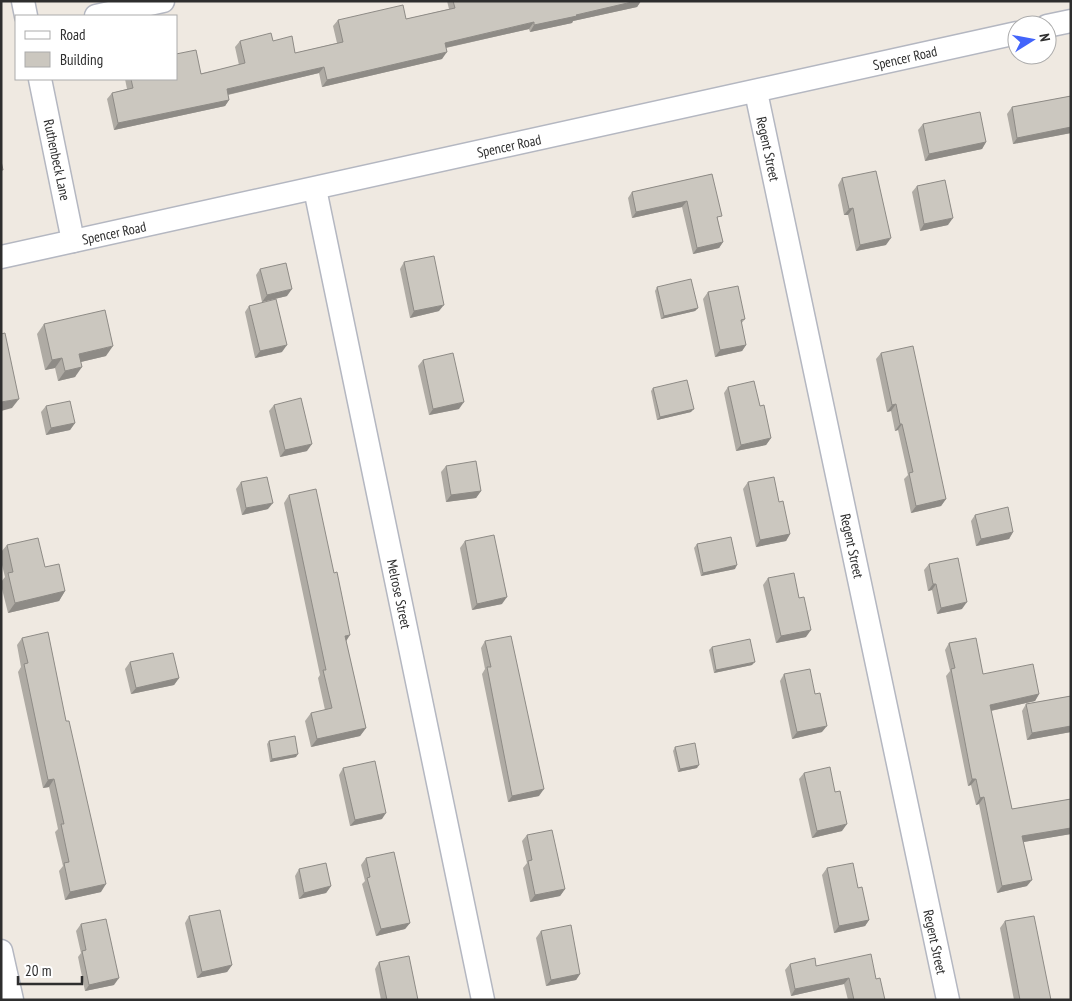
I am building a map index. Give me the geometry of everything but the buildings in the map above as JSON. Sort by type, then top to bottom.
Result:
[{"type":"street","points":[[23,1],[26,15]]},
{"type":"street","points":[[100,15],[163,1]]},
{"type":"street","points":[[1057,24],[1071,21]]},
{"type":"street","name":"Spencer Road","points":[[1,257],[1007,35]]},
{"type":"street","name":"Ruthenbeck Lane","points":[[40,80],[73,241]]},
{"type":"street","name":"Regent Street","points":[[756,92],[948,1000]]},
{"type":"street","name":"Melrose Street","points":[[315,189],[483,1000]]},
{"type":"street","points":[[1,951],[12,1000]]}]
